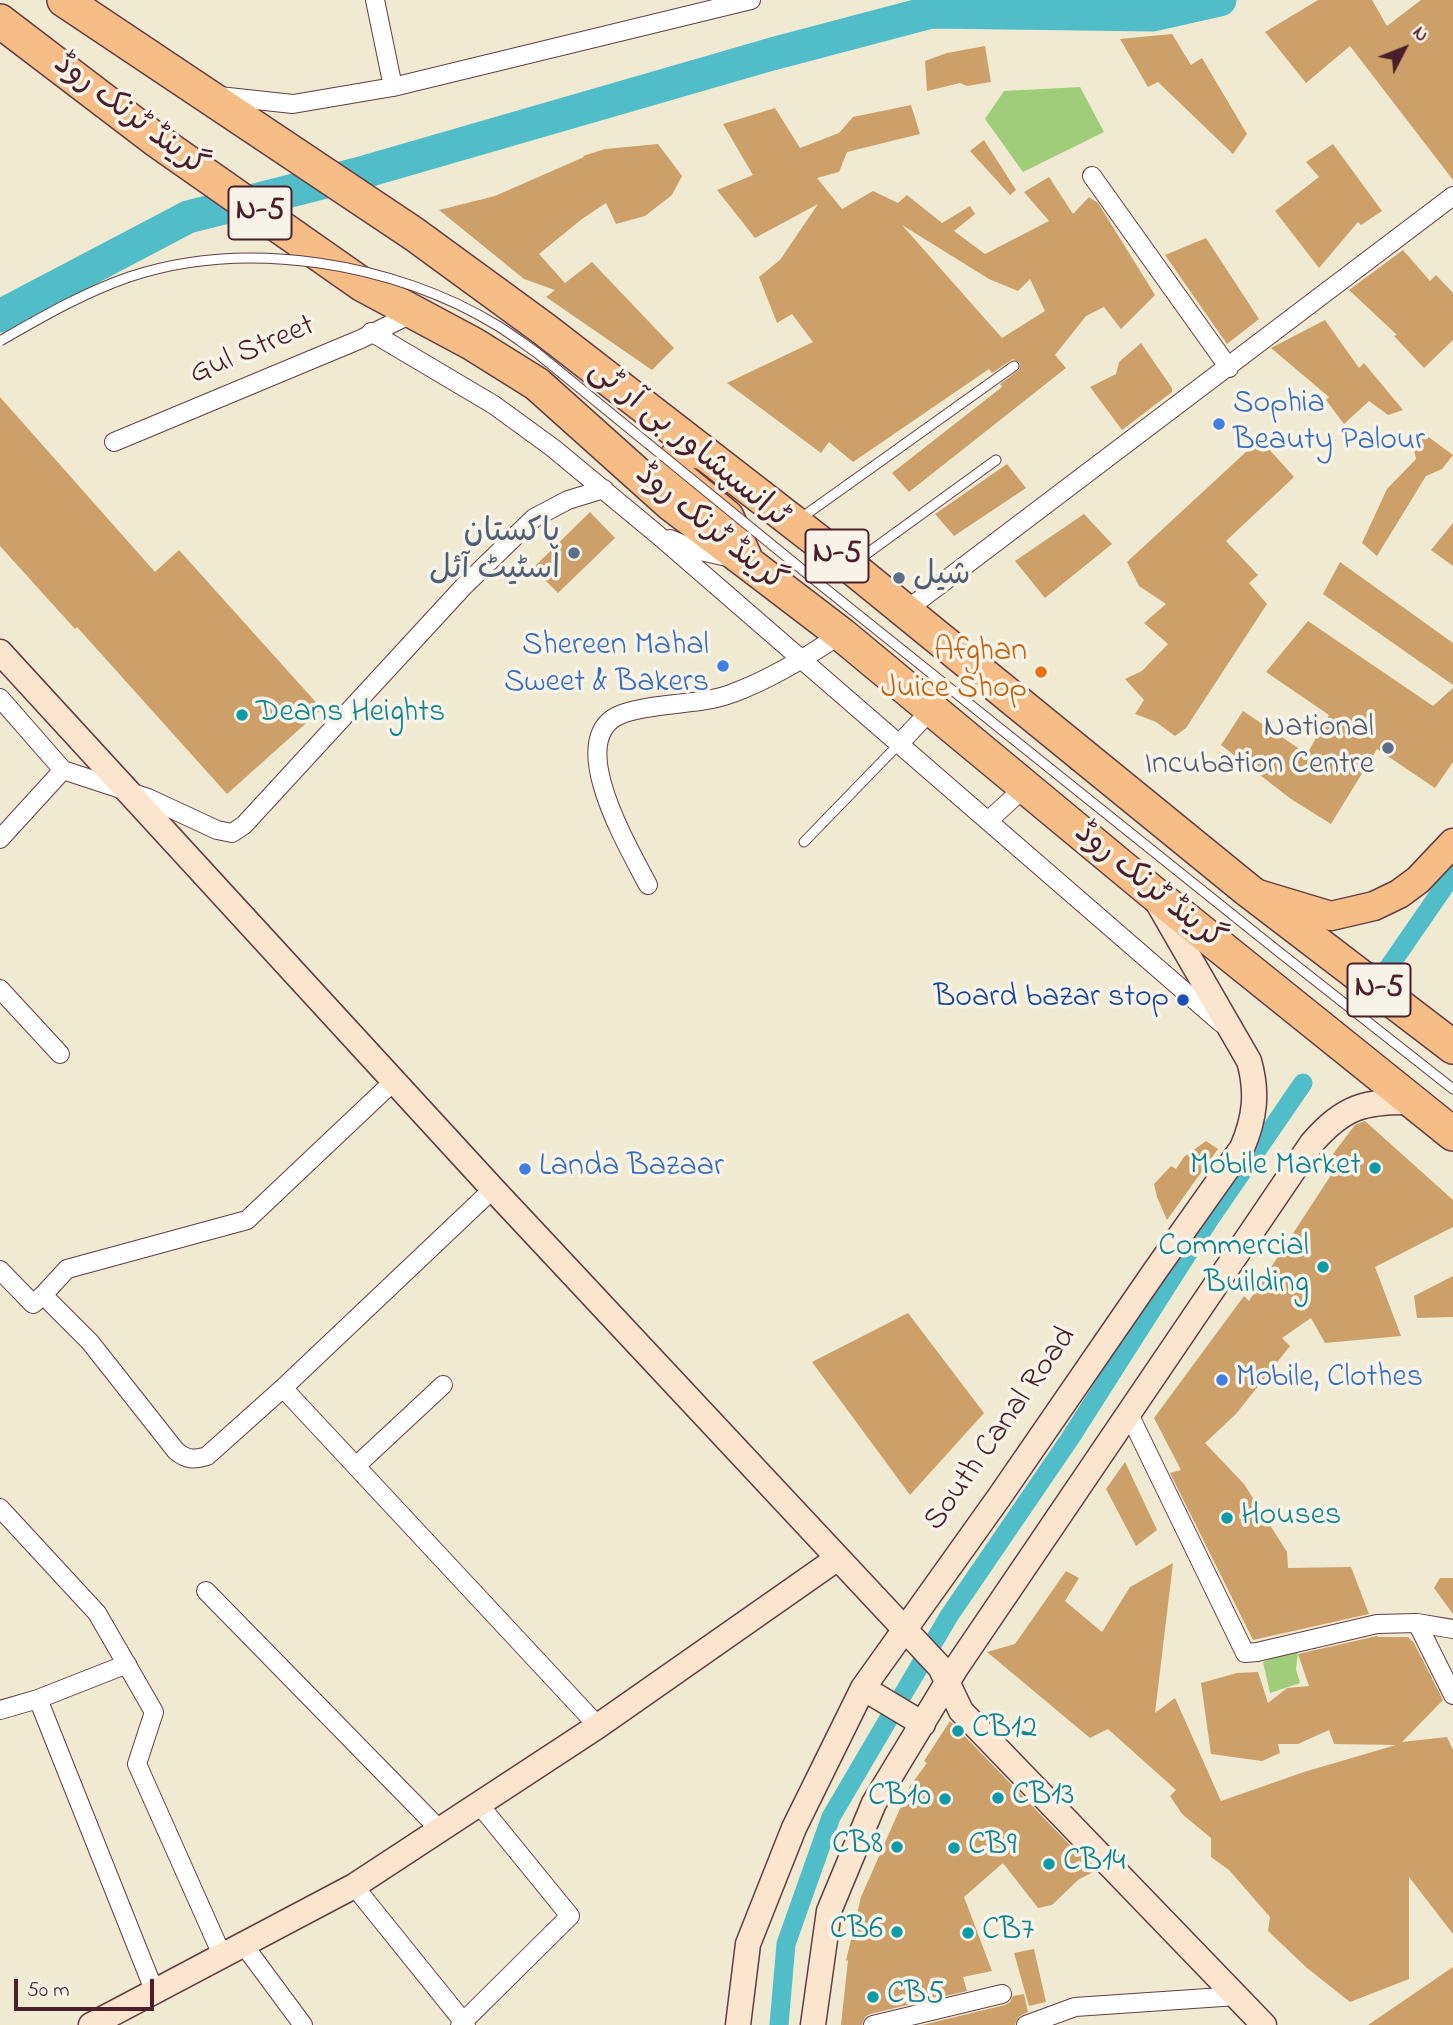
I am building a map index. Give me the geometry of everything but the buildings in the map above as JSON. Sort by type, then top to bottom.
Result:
[{"type":"highway","name":"گرینڈ ٹرنک روڈ","points":[[64,0],[414,234],[544,329],[850,566],[1249,891],[1453,1047]]},
{"type":"highway","name":"گرینڈ ٹرنک روڈ","points":[[0,21],[156,140],[363,285],[473,344],[537,384],[672,505],[841,634],[1024,788],[1372,1069],[1398,1102],[1453,1134]]},
{"type":"highway","points":[[703,453],[691,450],[683,452],[675,458],[672,467],[682,481],[727,517],[747,562]]},
{"type":"main road","points":[[1249,891],[1331,916],[1348,913],[1374,906],[1399,894],[1434,865],[1453,843]]},
{"type":"street","points":[[376,0],[393,87]]},
{"type":"street","points":[[215,99],[293,104],[393,87],[751,0]]},
{"type":"street","points":[[1092,176],[1229,368]]},
{"type":"street","points":[[905,611],[1453,196]]},
{"type":"street","name":"Gul Street","points":[[114,442],[362,339],[371,332],[413,313]]},
{"type":"street","points":[[371,332],[494,405],[604,489],[1237,1036]]},
{"type":"street","points":[[0,698],[63,771],[124,789],[217,830],[232,833],[244,825],[456,595],[534,518],[568,500],[604,489]]},
{"type":"street","points":[[658,535],[696,550],[747,562]]},
{"type":"street","points":[[649,885],[607,806],[596,748],[603,727],[621,715],[732,694],[802,660],[841,634]]},
{"type":"street","points":[[0,652],[493,1189],[905,1631],[944,1674],[961,1711],[1264,2025]]},
{"type":"street","points":[[899,744],[932,710]]},
{"type":"street","points":[[0,839],[63,771]]},
{"type":"street","points":[[988,821],[1024,788]]},
{"type":"street","name":"South Canal Road","points":[[738,2025],[748,1944],[794,1828],[864,1689],[1242,1148],[1251,1127],[1255,1100],[1254,1078],[1249,1061],[1152,892]]},
{"type":"street","points":[[0,989],[60,1054]]},
{"type":"street","points":[[0,1270],[33,1304],[67,1269],[247,1220],[394,1081]]},
{"type":"street","points":[[813,2025],[829,1911],[874,1803],[920,1723],[944,1674],[1312,1143],[1339,1116],[1357,1106],[1398,1102]]},
{"type":"street","points":[[43,1295],[90,1342],[176,1451],[188,1459],[207,1456],[283,1388],[493,1189]]},
{"type":"street","points":[[356,1466],[443,1385]]},
{"type":"street","points":[[283,1388],[598,1726]]},
{"type":"street","points":[[1128,1412],[1245,1653],[1377,1624],[1417,1623],[1453,1629]]},
{"type":"street","points":[[0,1508],[97,1613],[127,1664],[155,1712],[137,1764],[232,1950],[303,2025]]},
{"type":"street","points":[[91,2025],[354,1886],[598,1726],[838,1558]]},
{"type":"street","points":[[206,1591],[440,1830]]},
{"type":"street","points":[[1417,1623],[1453,1695]]},
{"type":"street","points":[[0,1710],[38,1699],[127,1664]]},
{"type":"street","points":[[864,1689],[920,1723]]},
{"type":"street","points":[[38,1699],[154,1990]]},
{"type":"street","points":[[354,1886],[463,2024],[570,1916],[478,1803]]},
{"type":"street","points":[[873,2025],[1002,1994]]},
{"type":"street","points":[[1026,2025],[1074,2007],[1237,1996]]},
{"type":"lane","name":"ٹرانسپشاور بی آر ٹی","points":[[0,341],[43,315],[131,276],[203,262],[270,258],[357,270],[400,281],[476,314],[537,353],[821,585],[1453,1089]]},
{"type":"lane","points":[[793,523],[1014,366]]},
{"type":"lane","points":[[850,566],[996,460]]},
{"type":"lane","points":[[804,842],[899,744]]},
{"type":"green space","points":[[1080,87],[1104,132],[1023,172],[985,119],[1004,91]]},
{"type":"green space","points":[[1289,1651],[1298,1652],[1296,1669],[1300,1683],[1270,1693],[1263,1662]]},
{"type":"waterway","points":[[0,316],[188,217],[357,174],[772,54],[931,12],[1153,15],[1220,0]]},
{"type":"waterway","points":[[1382,977],[1453,874]]},
{"type":"waterway","points":[[779,2025],[786,1944],[831,1817],[949,1616],[1071,1437],[1211,1217],[1303,1083]]},
{"type":"place","name":"Sophia Beauty Palour","points":[[1219,424]]},
{"type":"place","name":"پاکستان اسٹیٹ آئل","points":[[574,553]]},
{"type":"place","name":"شیل","points":[[899,578]]},
{"type":"place","name":"Shereen Mahal Sweet & Bakers","points":[[723,666]]},
{"type":"place","name":"Afghan Juice Shop","points":[[1041,672]]},
{"type":"place","name":"Deans Heights","points":[[242,715]]},
{"type":"place","name":"National Incubation Centre","points":[[1388,748]]},
{"type":"place","name":"Board bazar stop","points":[[1183,1000]]},
{"type":"place","name":"Mobile Market","points":[[1375,1168]]},
{"type":"place","name":"Landa Bazaar","points":[[525,1169]]},
{"type":"place","name":"Commercial Building","points":[[1323,1267]]},
{"type":"place","name":"Mobile, Clothes","points":[[1222,1380]]},
{"type":"place","name":"Houses","points":[[1227,1518]]},
{"type":"place","name":"CB12","points":[[958,1731]]},
{"type":"place","name":"CB13","points":[[998,1798]]},
{"type":"place","name":"CB10","points":[[945,1799]]},
{"type":"place","name":"CB8","points":[[897,1847]]},
{"type":"place","name":"CB9","points":[[954,1848]]},
{"type":"place","name":"CB14","points":[[1049,1864]]},
{"type":"place","name":"CB6","points":[[897,1932]]},
{"type":"place","name":"CB7","points":[[968,1933]]},
{"type":"place","name":"CB5","points":[[873,1997]]}]
